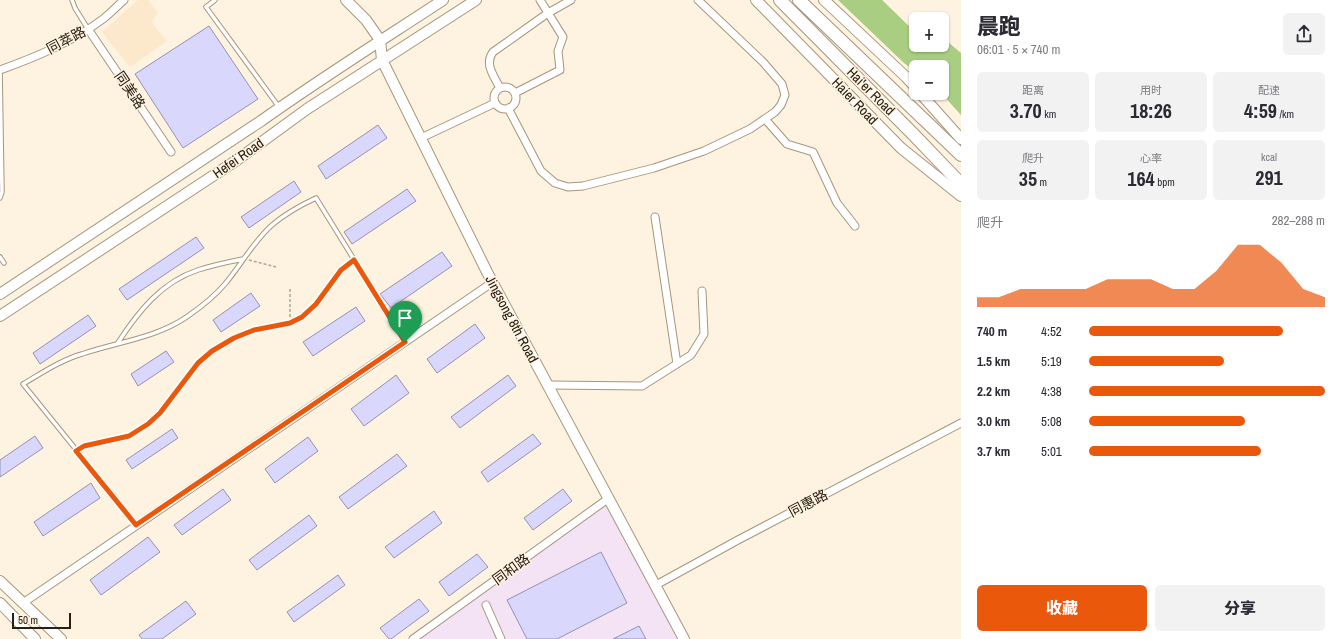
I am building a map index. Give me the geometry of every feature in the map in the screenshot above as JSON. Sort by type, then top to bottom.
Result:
[{"type":"main road","name":"Jingsong 8th Road","points":[[346,0],[366,20],[380,40],[382,60],[492,282],[684,639]]},
{"type":"main road","name":"Hefei Road","points":[[0,294],[380,40],[443,0]]},
{"type":"main road","name":"Hefei Road","points":[[0,316],[202,183],[307,109],[476,0]]},
{"type":"main road","name":"Haier Road","points":[[756,0],[901,148],[961,196]]},
{"type":"main road","name":"Hai'er Road","points":[[780,0],[961,184]]},
{"type":"main road","name":"Hai'er Road","points":[[799,0],[961,155]]},
{"type":"main road","points":[[824,0],[909,80]]},
{"type":"main road","points":[[926,100],[961,139]]},
{"type":"main road","points":[[0,581],[61,639]]},
{"type":"main road","points":[[0,602],[35,639]]},
{"type":"street","name":"同萃路","points":[[0,69],[27,60],[73,38],[104,18],[124,0]]},
{"type":"street","points":[[515,93],[560,70],[558,51],[563,37],[540,0]]},
{"type":"street","points":[[500,88],[490,69],[490,56],[493,52],[548,13],[571,0]]},
{"type":"street","points":[[508,108],[541,171],[555,183],[568,187],[583,186],[654,168],[704,151],[750,129],[775,112],[784,100],[785,95],[782,84],[763,62],[698,0]]},
{"type":"street","name":"同美路","points":[[88,29],[171,152]]},
{"type":"street","points":[[507,87],[515,93],[516,100],[514,104],[508,108],[501,108],[495,103],[494,96],[500,88],[507,87]]},
{"type":"street","points":[[421,138],[495,103]]},
{"type":"street","points":[[765,119],[787,144],[813,152],[837,203],[855,226]]},
{"type":"street","points":[[655,217],[677,364]]},
{"type":"street","points":[[23,603],[492,282]]},
{"type":"street","points":[[548,385],[642,386],[691,355],[704,334],[702,291]]},
{"type":"street","name":"同惠路","points":[[656,585],[738,540],[961,423]]},
{"type":"street","name":"同和路","points":[[413,639],[609,498]]},
{"type":"street","points":[[486,605],[501,639]]},
{"type":"lane","points":[[72,0],[74,8],[88,29]]},
{"type":"lane","points":[[215,0],[206,7],[280,108]]},
{"type":"lane","points":[[0,69],[2,192],[0,198]]},
{"type":"lane","points":[[136,525],[23,384],[50,368],[80,354],[152,334],[186,317],[207,302],[225,284],[257,240],[272,225],[297,207],[316,198],[405,342]]},
{"type":"lane","points":[[0,256],[4,263]]},
{"type":"lane","points":[[117,344],[143,307],[161,290],[183,276],[197,270],[243,259]]},
{"type":"lane","points":[[76,451],[84,446],[129,436],[148,424],[160,413],[198,363],[212,351],[234,338],[254,330],[290,323],[302,317],[316,304],[338,274],[354,260]]},
{"type":"path","points":[[243,259],[276,267]]},
{"type":"path","points":[[290,289],[290,323]]},
{"type":"shaded area","points":[[138,0],[148,0],[158,13],[151,22],[167,41],[130,67],[102,32]]},
{"type":"shaded area","points":[[609,498],[677,639],[413,639]]},
{"type":"green space","points":[[838,0],[882,0],[909,26],[909,52],[949,52],[949,43],[961,53],[961,115],[947,100],[949,100],[949,60],[909,60],[909,67]]},
{"type":"building","points":[[209,26],[258,99],[183,148],[135,74]]},
{"type":"building","points":[[378,125],[387,138],[326,179],[318,166]]},
{"type":"building","points":[[294,181],[301,192],[249,228],[241,217]]},
{"type":"building","points":[[407,189],[416,201],[352,244],[344,232]]},
{"type":"building","points":[[196,237],[204,248],[127,300],[119,289]]},
{"type":"building","points":[[442,252],[452,266],[391,308],[380,294]]},
{"type":"building","points":[[251,293],[260,306],[221,332],[213,320]]},
{"type":"building","points":[[356,307],[365,321],[313,356],[303,342]]},
{"type":"building","points":[[88,315],[96,326],[40,364],[33,353]]},
{"type":"building","points":[[475,324],[485,338],[437,373],[427,359]]},
{"type":"building","points":[[166,351],[174,362],[138,386],[131,374]]},
{"type":"building","points":[[396,375],[409,393],[364,426],[351,409]]},
{"type":"building","points":[[508,375],[516,386],[460,428],[451,417]]},
{"type":"building","points":[[172,429],[178,438],[132,469],[126,460]]},
{"type":"building","points":[[533,434],[541,444],[488,482],[481,472]]},
{"type":"building","points":[[35,436],[43,448],[0,477],[0,460]]},
{"type":"building","points":[[308,437],[318,451],[275,483],[265,469]]},
{"type":"building","points":[[397,454],[407,466],[348,509],[339,497]]},
{"type":"building","points":[[91,483],[100,498],[43,536],[34,522]]},
{"type":"building","points":[[223,489],[231,500],[182,535],[174,525]]},
{"type":"building","points":[[563,489],[572,501],[533,530],[524,518]]},
{"type":"building","points":[[434,511],[442,523],[394,558],[385,547]]},
{"type":"building","points":[[309,515],[317,526],[257,570],[249,560]]},
{"type":"building","points":[[148,537],[160,552],[101,595],[90,580]]},
{"type":"building","points":[[601,552],[627,603],[557,639],[527,639],[507,600]]},
{"type":"building","points":[[477,554],[488,567],[449,596],[439,582]]},
{"type":"building","points":[[338,575],[345,585],[294,622],[287,612]]},
{"type":"building","points":[[419,599],[429,611],[389,639],[380,628]]},
{"type":"building","points":[[186,601],[196,614],[162,639],[142,639],[139,635]]},
{"type":"building","points":[[639,626],[646,639],[613,639]]},
{"type":"route","points":[[354,260],[405,342],[136,525],[76,451],[84,446],[129,436],[148,424],[160,413],[198,363],[212,351],[234,338],[254,330],[290,323],[302,317],[316,304],[341,270],[354,260]]}]
